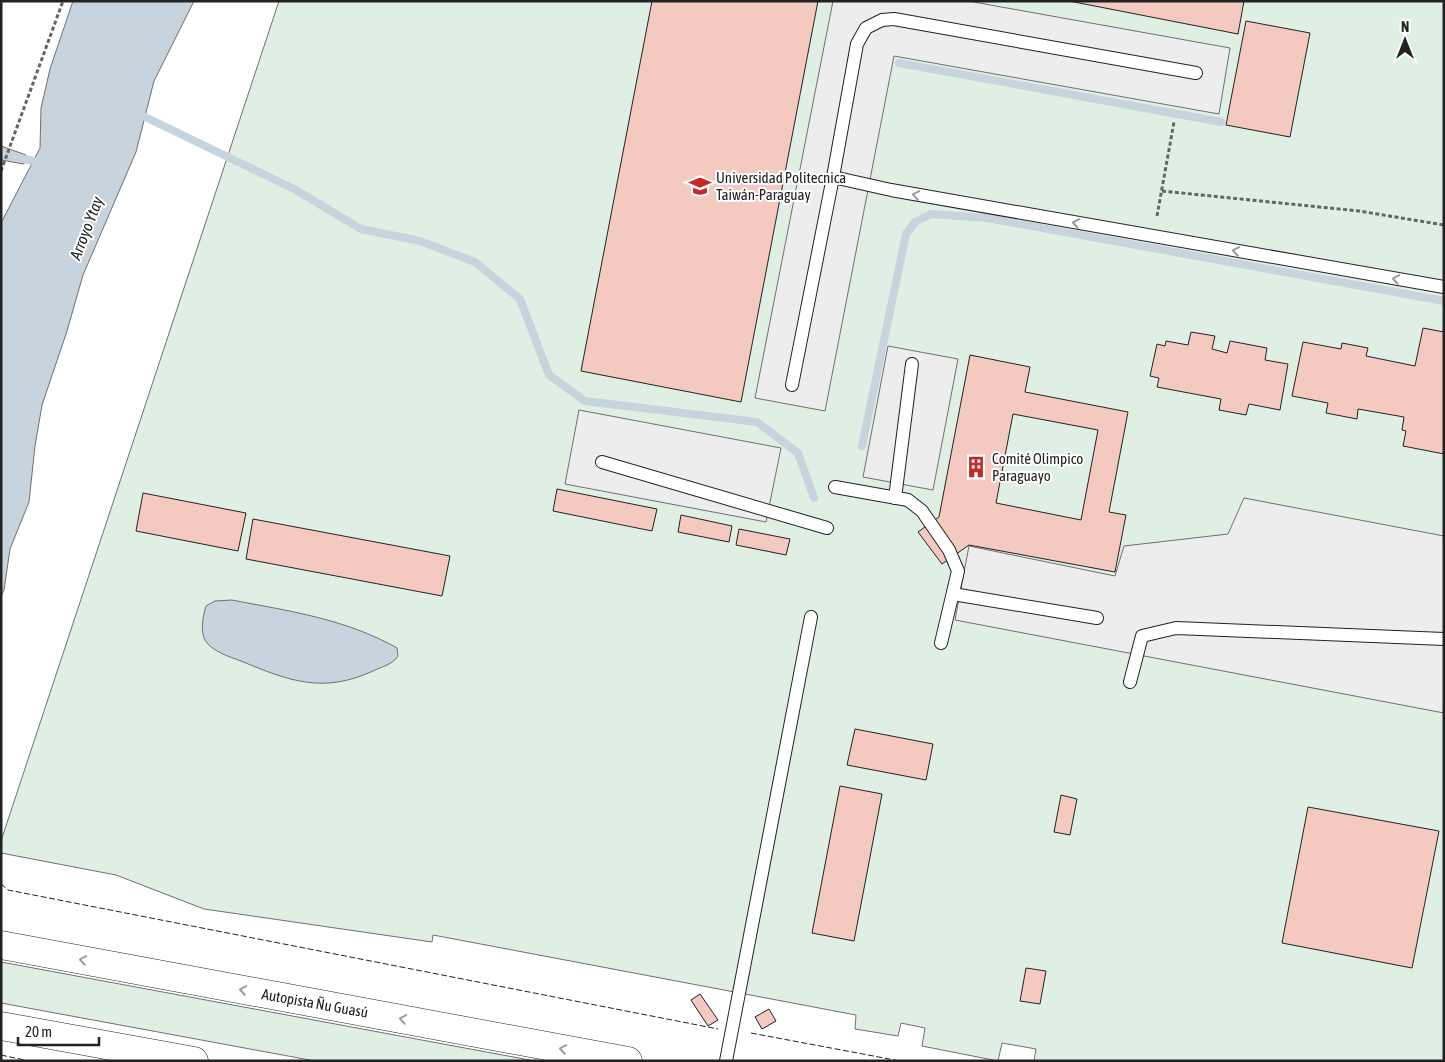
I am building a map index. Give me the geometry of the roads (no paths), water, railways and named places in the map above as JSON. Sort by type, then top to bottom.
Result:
[{"type":"highway","name":"Autopista Ñu Guasú","points":[[1,945],[628,1061]]},
{"type":"highway","points":[[1,1026],[194,1061]]},
{"type":"lane","points":[[792,385],[857,44],[866,28],[882,20],[894,19],[1196,73]]},
{"type":"lane","points":[[833,177],[890,190],[1444,287]]},
{"type":"lane","points":[[895,498],[912,364]]},
{"type":"lane","points":[[602,462],[827,528]]},
{"type":"lane","points":[[835,487],[908,500],[922,511],[949,550],[958,571],[941,643]]},
{"type":"lane","points":[[953,594],[1097,618]]},
{"type":"lane","points":[[726,1061],[811,617]]},
{"type":"lane","points":[[1130,682],[1142,636],[1176,628],[1444,639]]},
{"type":"water","name":"Arroyo Ytay","points":[[73,1],[194,1],[154,81],[136,152],[83,275],[67,331],[42,405],[29,502],[10,549],[4,590],[1,596],[1,223],[40,148],[41,108],[50,69]]},
{"type":"water","points":[[1,146],[26,155],[24,164],[1,160]]},
{"type":"water","points":[[232,600],[317,617],[358,630],[397,648],[398,656],[384,666],[355,678],[338,682],[306,682],[275,674],[221,653],[205,640],[202,627],[206,606],[215,601]]},
{"type":"waterway","points":[[899,63],[1221,122]]},
{"type":"waterway","points":[[137,113],[296,190],[361,229],[420,241],[475,262],[520,299],[549,375],[585,401],[757,422],[798,453],[814,498]]},
{"type":"waterway","points":[[1,154],[43,163]]},
{"type":"waterway","points":[[862,446],[906,234],[915,222],[931,214],[987,218],[1444,301]]},
{"type":"place","name":"Universidad Politecnica Taiwán-Paraguay","points":[[700,186]]},
{"type":"place","name":"Comité Olimpico Paraguayo","points":[[976,467]]}]
